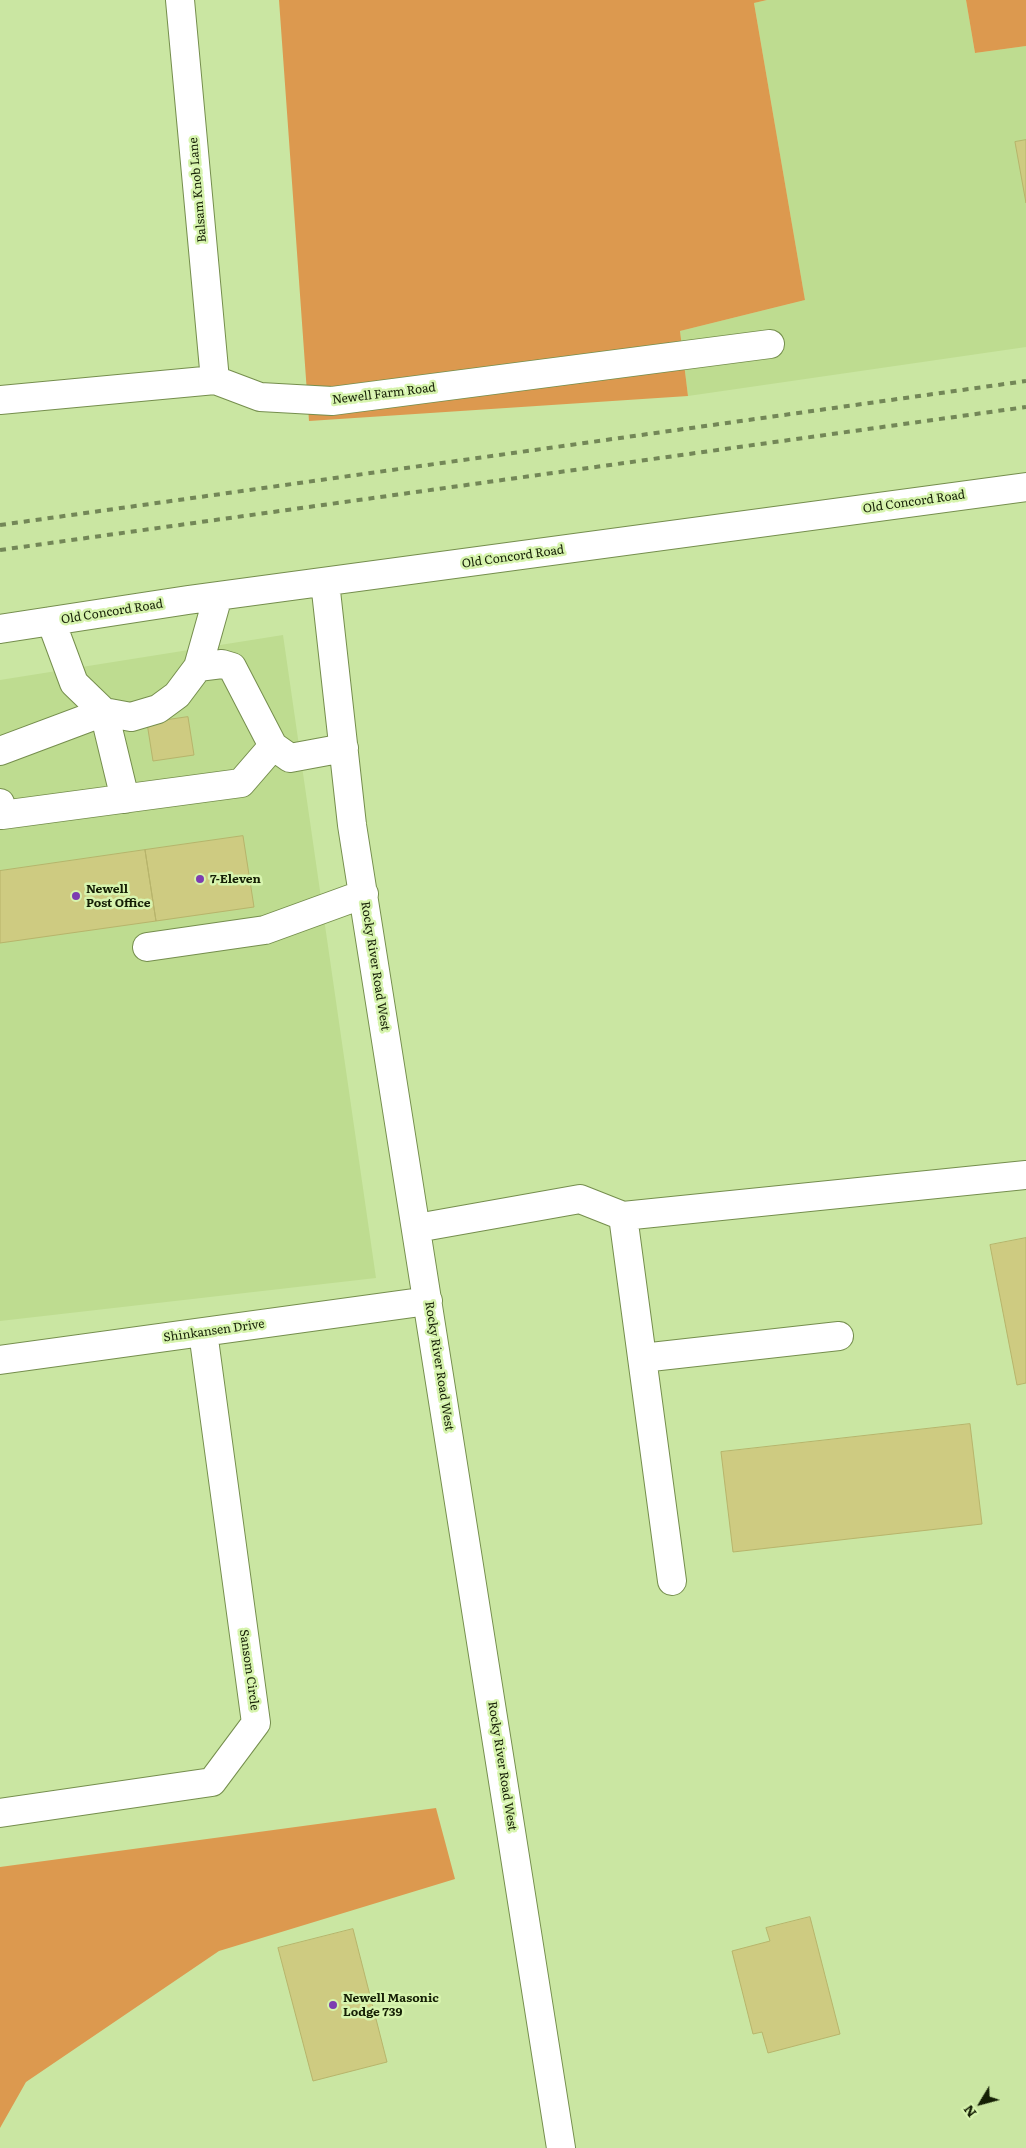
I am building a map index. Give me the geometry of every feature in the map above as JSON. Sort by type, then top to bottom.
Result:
[{"type":"street","name":"Balsam Knob Lane","points":[[180,0],[215,380]]},
{"type":"street","name":"Newell Farm Road","points":[[0,400],[215,380],[260,397],[332,401],[770,344]]},
{"type":"street","name":"Old Concord Road","points":[[0,629],[218,596],[1026,487]]},
{"type":"street","name":"Rocky River Road West","points":[[325,582],[352,825],[561,2148]]},
{"type":"street","points":[[0,751],[104,712],[131,717],[158,709],[177,695],[198,667],[218,596]]},
{"type":"street","points":[[50,621],[74,682],[104,712],[125,799]]},
{"type":"street","points":[[198,667],[222,664],[232,668],[272,746],[290,758],[344,748]]},
{"type":"street","points":[[0,803],[2,815],[241,783],[272,746]]},
{"type":"street","points":[[147,947],[264,930],[364,894]]},
{"type":"street","points":[[417,1228],[580,1199],[623,1216],[1026,1175]]},
{"type":"street","points":[[623,1216],[672,1582]]},
{"type":"street","name":"Shinkansen Drive","points":[[0,1360],[428,1301]]},
{"type":"street","name":"Sansom Circle","points":[[0,1813],[212,1782],[256,1723],[203,1332]]},
{"type":"street","points":[[642,1358],[839,1336]]},
{"type":"shaded area","points":[[279,0],[767,0],[754,3],[805,300],[680,331],[688,396],[309,421]]},
{"type":"shaded area","points":[[767,0],[966,0],[975,53],[1026,46],[1026,347],[688,396],[680,331],[805,300],[754,3]]},
{"type":"shaded area","points":[[966,0],[1026,0],[1026,46],[975,53]]},
{"type":"shaded area","points":[[283,635],[376,1278],[0,1321],[0,680]]},
{"type":"shaded area","points":[[436,1808],[455,1879],[219,1951],[26,2082],[0,2128],[0,1867]]},
{"type":"building","points":[[1026,140],[1026,203],[1015,142]]},
{"type":"building","points":[[188,717],[194,755],[153,761],[147,723]]},
{"type":"building","name":"7-Eleven","points":[[243,836],[254,907],[156,921],[145,850]]},
{"type":"building","name":"Newell Post Office","points":[[145,850],[156,921],[0,943],[0,871]]},
{"type":"building","points":[[1026,1238],[1026,1383],[1017,1385],[990,1245]]},
{"type":"building","points":[[970,1424],[982,1524],[733,1552],[721,1452]]},
{"type":"building","points":[[810,1917],[840,2034],[768,2053],[762,2032],[753,2034],[732,1951],[770,1941],[766,1928]]},
{"type":"building","name":"Newell Masonic Lodge 739","points":[[353,1929],[387,2062],[313,2081],[278,1948]]},
{"type":"railway","points":[[0,525],[1026,381]]},
{"type":"railway","points":[[0,550],[1026,407]]},
{"type":"place","name":"7-Eleven","points":[[200,879]]},
{"type":"place","name":"Newell Post Office","points":[[76,896]]},
{"type":"place","name":"Newell Masonic Lodge 739","points":[[333,2005]]}]
